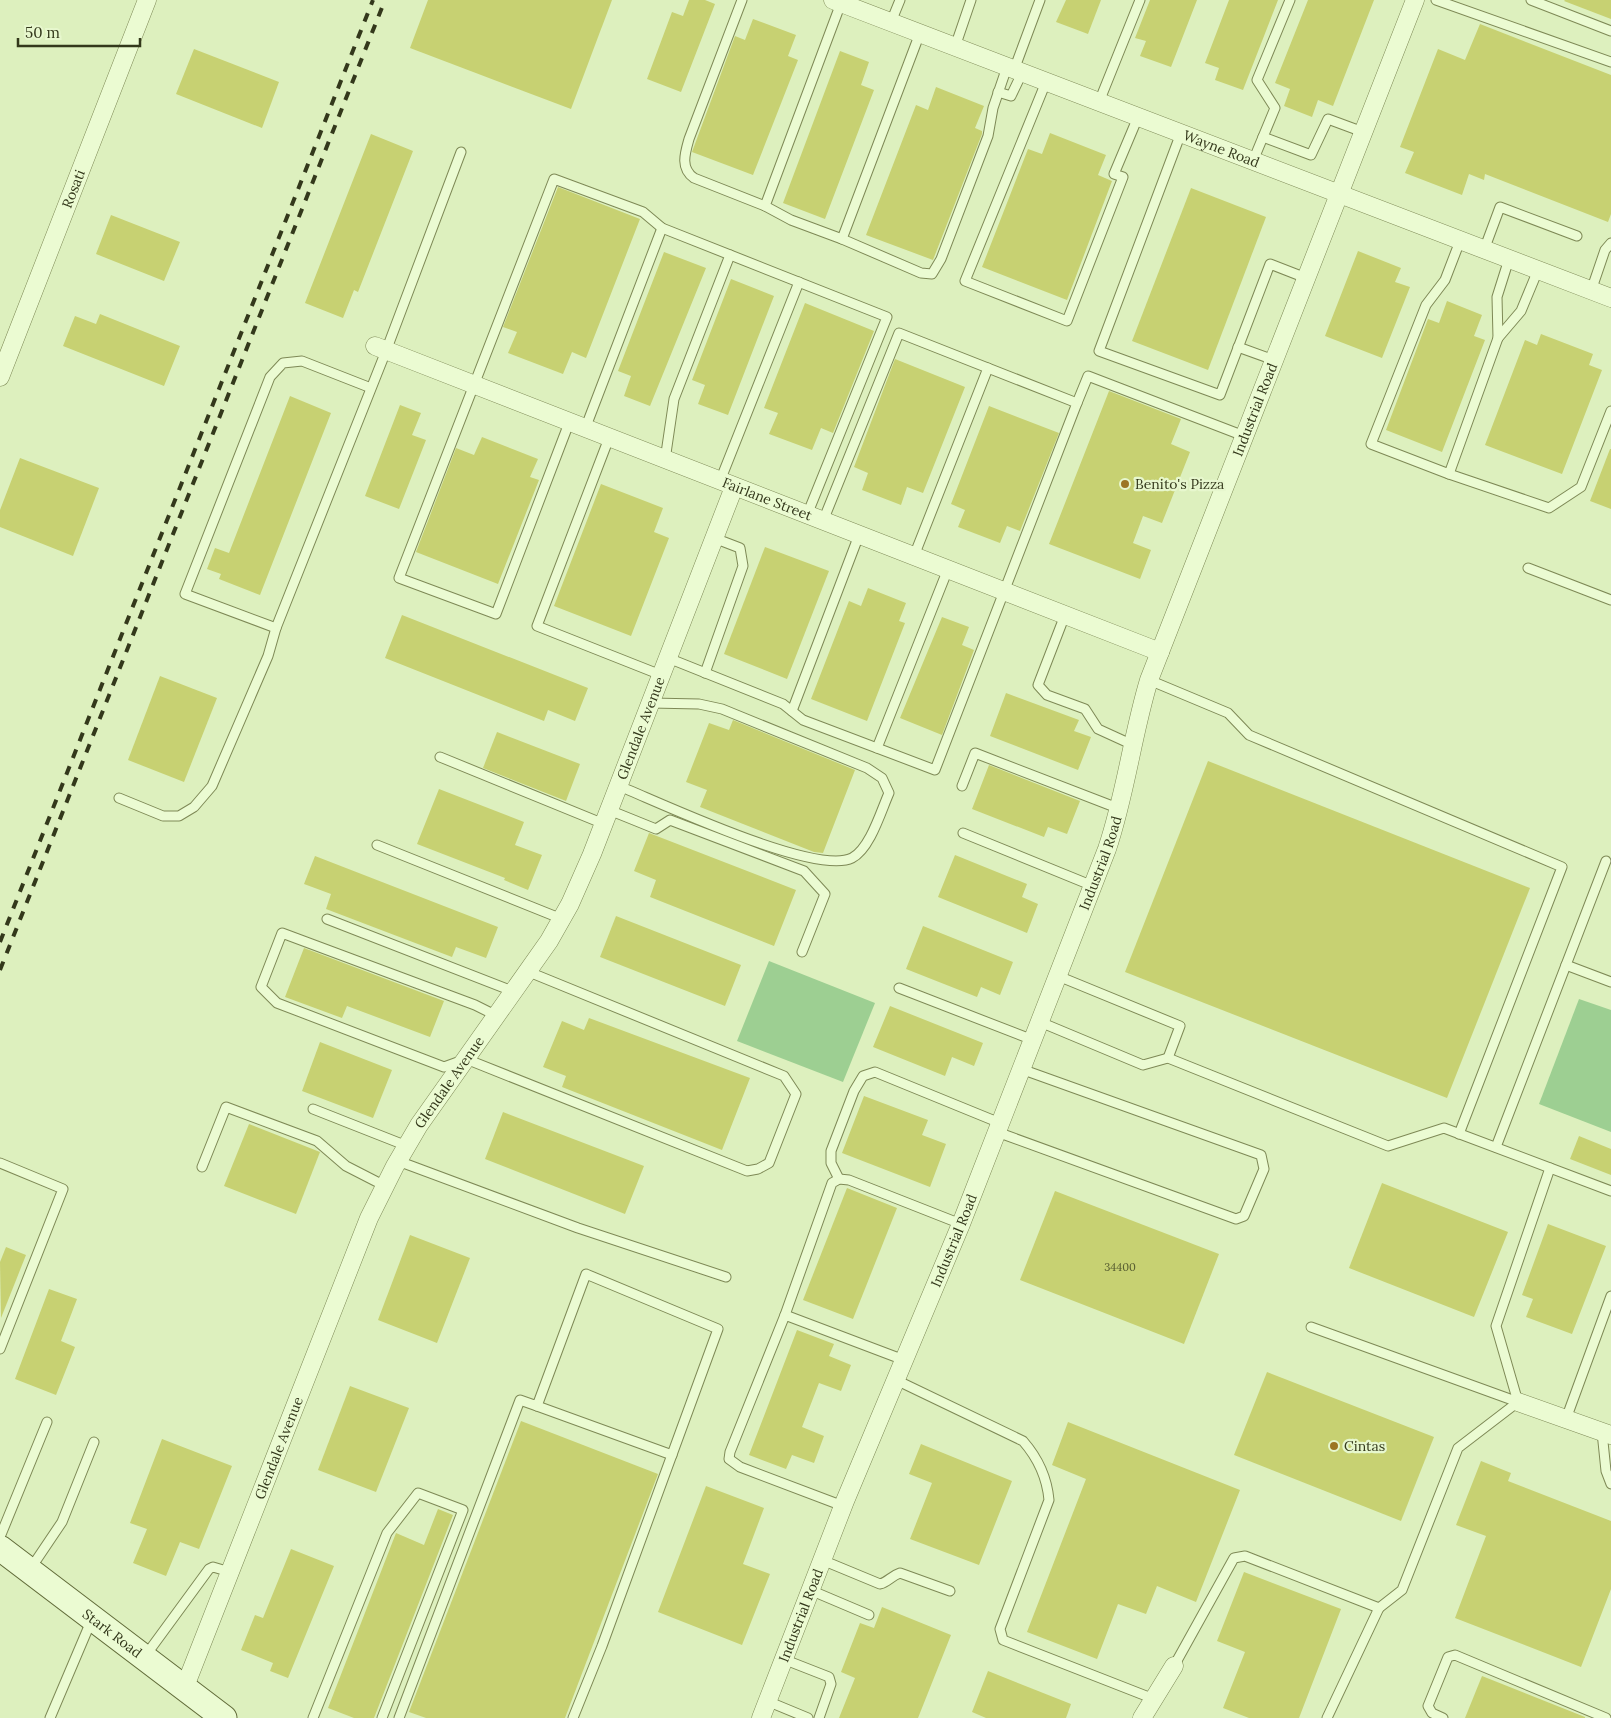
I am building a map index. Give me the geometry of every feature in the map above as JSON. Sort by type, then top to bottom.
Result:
[{"type":"street","name":"Rosati","points":[[0,377],[147,0]]},
{"type":"street","name":"Industrial Road","points":[[761,1718],[843,1506],[961,1224],[1093,886],[1120,808],[1149,680],[1415,0]]},
{"type":"street","name":"Wayne Road","points":[[837,2],[1611,298]]},
{"type":"street","name":"Fairlane Street","points":[[380,348],[1160,652]]},
{"type":"street","name":"Glendale Avenue","points":[[184,1689],[356,1248],[385,1186],[403,1154],[466,1059],[529,972],[562,919],[585,871],[714,538],[727,484]]},
{"type":"street","points":[[1518,1402],[1607,1434]]},
{"type":"street","name":"Stark Road","points":[[0,1548],[224,1718]]},
{"type":"street","points":[[1142,1718],[1174,1666]]},
{"type":"lane","points":[[742,0],[689,138],[684,162],[690,174],[694,178],[766,206],[791,220],[842,239],[926,275],[936,271],[988,136],[998,92],[1014,70]]},
{"type":"lane","points":[[891,22],[900,0]]},
{"type":"lane","points":[[955,47],[971,0]]},
{"type":"lane","points":[[998,92],[1011,96],[1014,70],[1040,0]]},
{"type":"lane","points":[[1099,102],[1140,0]]},
{"type":"lane","points":[[1253,161],[1275,108],[1258,80],[1290,0]]},
{"type":"lane","points":[[1436,0],[1611,62]]},
{"type":"lane","points":[[1532,0],[1611,31]]},
{"type":"lane","points":[[766,206],[837,2]]},
{"type":"lane","points":[[842,239],[920,33]]},
{"type":"lane","points":[[1046,82],[965,281],[1067,320],[1123,178],[1114,174],[1138,117]]},
{"type":"lane","points":[[1263,137],[1311,155],[1328,119],[1363,132]]},
{"type":"lane","points":[[1181,134],[1099,350],[1220,395],[1270,264],[1306,278]]},
{"type":"lane","points":[[119,798],[163,816],[178,816],[194,807],[212,786],[268,656],[276,628],[371,388],[380,348],[461,152]]},
{"type":"lane","points":[[662,228],[496,614],[398,578],[554,179],[643,212],[662,228],[887,317],[815,518]]},
{"type":"lane","points":[[1484,250],[1500,207],[1577,236]]},
{"type":"lane","points":[[1460,241],[1445,280],[1426,305],[1371,444],[1449,474],[1549,508],[1581,487],[1611,411]]},
{"type":"lane","points":[[1591,291],[1605,250],[1611,244]]},
{"type":"lane","points":[[665,460],[674,400],[730,255]]},
{"type":"lane","points":[[1498,338],[1497,297],[1509,260]]},
{"type":"lane","points":[[1449,474],[1498,338],[1521,311],[1538,270]]},
{"type":"lane","points":[[727,484],[799,282]]},
{"type":"lane","points":[[815,518],[899,333],[1077,403]]},
{"type":"lane","points":[[1238,347],[1274,360]]},
{"type":"lane","points":[[276,628],[184,594],[270,377],[284,362],[302,361],[371,388]]},
{"type":"lane","points":[[914,556],[988,368]]},
{"type":"lane","points":[[668,658],[783,704],[803,720],[935,770],[1088,376],[1244,436]]},
{"type":"lane","points":[[609,438],[537,626],[662,676]]},
{"type":"lane","points":[[792,711],[859,535]]},
{"type":"lane","points":[[705,673],[743,566],[740,548],[714,538]]},
{"type":"lane","points":[[1528,568],[1611,600]]},
{"type":"lane","points":[[877,748],[948,570]]},
{"type":"lane","points":[[1065,615],[1038,685],[1047,695],[1085,709],[1098,729],[1133,745]]},
{"type":"lane","points":[[1149,680],[1228,713],[1249,735],[1562,867],[1459,1134]]},
{"type":"lane","points":[[619,786],[778,850],[829,862],[852,858],[864,849],[889,793],[882,778],[867,768],[722,709],[699,704],[651,703]]},
{"type":"lane","points":[[962,786],[975,753],[1120,808]]},
{"type":"lane","points":[[440,757],[607,817],[656,829],[670,820],[804,871],[825,894],[802,952]]},
{"type":"lane","points":[[963,833],[1093,886]]},
{"type":"lane","points":[[377,845],[562,919]]},
{"type":"lane","points":[[1496,1148],[1606,861]]},
{"type":"lane","points":[[326,919],[515,992]]},
{"type":"lane","points":[[497,1016],[474,1005],[282,933],[261,987],[277,1003],[444,1067],[466,1059],[747,1171],[758,1169],[769,1163],[796,1094],[784,1076],[529,972]]},
{"type":"lane","points":[[1566,965],[1611,982]]},
{"type":"lane","points":[[1058,976],[1180,1026],[1168,1058]]},
{"type":"lane","points":[[899,988],[1033,1040]]},
{"type":"lane","points":[[1040,1022],[1144,1065],[1168,1058],[1388,1146],[1444,1128],[1611,1191]]},
{"type":"lane","points":[[839,1180],[831,1163],[831,1151],[854,1091],[864,1076],[875,1072],[998,1127],[1236,1219],[1244,1216],[1264,1169],[1261,1155],[1021,1068]]},
{"type":"lane","points":[[202,1167],[226,1107],[317,1141],[346,1166],[385,1186]]},
{"type":"lane","points":[[313,1109],[403,1154],[578,1228],[726,1277]]},
{"type":"lane","points":[[0,1163],[63,1189],[0,1349]]},
{"type":"lane","points":[[1518,1402],[1496,1326],[1550,1168]]},
{"type":"lane","points":[[843,1506],[740,1467],[729,1459],[730,1452],[785,1315],[832,1183],[839,1180],[849,1180],[961,1224]]},
{"type":"lane","points":[[537,1406],[586,1274],[718,1330],[573,1718]]},
{"type":"lane","points":[[1566,1419],[1611,1296]]},
{"type":"lane","points":[[785,1315],[904,1360]]},
{"type":"lane","points":[[1312,1328],[1518,1402]]},
{"type":"lane","points":[[896,1380],[1023,1441],[1035,1455],[1048,1490],[1049,1500],[1000,1629],[1003,1640],[1154,1699]]},
{"type":"lane","points":[[399,1718],[520,1400],[672,1455]]},
{"type":"lane","points":[[1327,1718],[1379,1608],[1402,1590],[1458,1448],[1518,1402]]},
{"type":"lane","points":[[0,1537],[47,1422]]},
{"type":"lane","points":[[1607,1434],[1605,1464],[1611,1484]]},
{"type":"lane","points":[[29,1570],[62,1522],[94,1442]]},
{"type":"lane","points":[[313,1718],[388,1532],[418,1493],[463,1510],[382,1718]]},
{"type":"lane","points":[[1174,1666],[1234,1558],[1246,1556],[1379,1608]]},
{"type":"lane","points":[[822,1560],[880,1584],[887,1582],[892,1575],[900,1573],[950,1591]]},
{"type":"lane","points":[[144,1658],[209,1569],[213,1567],[230,1572]]},
{"type":"lane","points":[[810,1590],[869,1616]]},
{"type":"lane","points":[[50,1718],[92,1618]]},
{"type":"lane","points":[[1443,1718],[1432,1713],[1428,1706],[1448,1657],[1455,1655],[1606,1718]]},
{"type":"lane","points":[[783,1659],[829,1677],[831,1684],[819,1718]]},
{"type":"lane","points":[[767,1701],[808,1718]]},
{"type":"green space","points":[[769,961],[875,1003],[843,1082],[737,1041]]},
{"type":"green space","points":[[1579,999],[1611,1010],[1611,1132],[1539,1104]]},
{"type":"building","points":[[428,0],[612,0],[571,109],[410,48]]},
{"type":"building","points":[[689,0],[705,0],[715,4],[681,92],[647,79],[672,12],[683,16]]},
{"type":"building","points":[[1066,0],[1101,0],[1088,34],[1056,22]]},
{"type":"building","points":[[1150,0],[1197,0],[1171,67],[1140,56],[1146,41],[1135,38]]},
{"type":"building","points":[[1229,0],[1278,0],[1243,90],[1215,80],[1219,68],[1205,63]]},
{"type":"building","points":[[1308,0],[1374,0],[1333,106],[1318,100],[1312,117],[1284,106],[1290,89],[1275,83]]},
{"type":"building","points":[[1611,0],[1611,19],[1564,1]]},
{"type":"building","points":[[753,19],[796,35],[788,56],[798,60],[753,175],[692,152],[735,36],[745,40]]},
{"type":"building","points":[[1480,24],[1611,75],[1611,214],[1608,222],[1485,174],[1484,180],[1469,174],[1462,195],[1405,173],[1414,152],[1400,147],[1438,49],[1465,60]]},
{"type":"building","points":[[194,49],[279,82],[262,128],[176,94]]},
{"type":"building","points":[[840,51],[869,62],[861,85],[874,90],[825,219],[783,203]]},
{"type":"building","points":[[936,87],[984,106],[975,128],[982,131],[982,134],[933,260],[866,235],[916,105],[928,110]]},
{"type":"building","points":[[1050,133],[1106,155],[1098,175],[1112,181],[1067,300],[982,267],[1028,149],[1042,154]]},
{"type":"building","points":[[371,134],[413,151],[358,292],[354,290],[343,318],[305,303]]},
{"type":"building","points":[[558,187],[640,219],[586,358],[572,352],[563,374],[508,353],[517,332],[503,327]]},
{"type":"building","points":[[1191,188],[1266,217],[1208,370],[1132,341]]},
{"type":"building","points":[[111,215],[180,242],[164,281],[96,254]]},
{"type":"building","points":[[1358,251],[1401,268],[1395,282],[1410,287],[1382,358],[1325,336]]},
{"type":"building","points":[[664,252],[706,268],[650,406],[624,396],[631,376],[618,371]]},
{"type":"building","points":[[731,279],[774,296],[728,415],[698,404],[705,385],[692,380]]},
{"type":"building","points":[[1447,301],[1482,315],[1474,336],[1485,340],[1442,452],[1386,430],[1428,319],[1439,323]]},
{"type":"building","points":[[805,303],[874,331],[833,433],[821,428],[812,450],[769,434],[778,413],[764,408]]},
{"type":"building","points":[[100,314],[180,346],[164,386],[63,346],[75,316],[96,324]]},
{"type":"building","points":[[1541,334],[1593,354],[1589,365],[1602,370],[1562,474],[1485,445],[1525,340],[1537,345]]},
{"type":"building","points":[[895,359],[965,387],[923,493],[907,487],[901,505],[862,490],[868,473],[854,467]]},
{"type":"building","name":"Benito's Pizza","points":[[1109,391],[1181,419],[1171,444],[1190,452],[1162,523],[1143,516],[1133,543],[1151,550],[1140,579],[1049,544]]},
{"type":"building","points":[[290,396],[331,413],[260,595],[219,579],[221,574],[207,569],[215,548],[229,553]]},
{"type":"building","points":[[400,405],[421,413],[412,435],[426,440],[399,509],[365,496]]},
{"type":"building","points":[[989,406],[1059,433],[1020,531],[1007,526],[1000,543],[958,527],[965,510],[951,504]]},
{"type":"building","points":[[482,437],[538,459],[530,477],[539,480],[498,584],[416,552],[456,448],[474,455]]},
{"type":"building","points":[[1611,449],[1611,509],[1590,501]]},
{"type":"building","points":[[20,458],[99,488],[73,556],[0,527],[0,510]]},
{"type":"building","points":[[601,484],[663,508],[654,532],[669,538],[631,636],[554,606]]},
{"type":"building","points":[[765,547],[829,571],[787,679],[724,654]]},
{"type":"building","points":[[868,588],[906,603],[899,621],[905,623],[867,721],[811,699],[849,601],[861,606]]},
{"type":"building","points":[[402,615],[588,688],[575,721],[548,710],[544,721],[385,658]]},
{"type":"building","points":[[942,617],[969,627],[962,645],[974,650],[942,735],[900,718]]},
{"type":"building","points":[[160,676],[217,698],[184,782],[128,760]]},
{"type":"building","points":[[1006,693],[1079,720],[1074,731],[1091,737],[1078,770],[990,736]]},
{"type":"building","points":[[733,720],[855,770],[823,853],[814,852],[700,807],[707,790],[686,782],[709,723],[729,730]]},
{"type":"building","points":[[497,732],[580,764],[566,801],[483,768]]},
{"type":"building","points":[[1208,761],[1530,888],[1447,1098],[1125,972]]},
{"type":"building","points":[[989,765],[1080,801],[1067,834],[1048,827],[1044,837],[972,809]]},
{"type":"building","points":[[439,789],[524,822],[515,845],[542,855],[528,890],[504,880],[505,878],[417,844]]},
{"type":"building","points":[[649,833],[796,890],[774,946],[650,897],[656,880],[634,871]]},
{"type":"building","points":[[955,855],[1027,884],[1022,897],[1038,904],[1027,933],[938,897]]},
{"type":"building","points":[[315,856],[498,927],[486,958],[456,947],[452,957],[326,909],[331,894],[304,884]]},
{"type":"building","points":[[616,916],[741,965],[725,1006],[600,957]]},
{"type":"building","points":[[923,926],[1013,962],[1000,995],[981,987],[977,997],[906,969]]},
{"type":"building","points":[[304,948],[444,1001],[430,1037],[347,1006],[342,1018],[285,997]]},
{"type":"building","points":[[890,1006],[983,1043],[974,1066],[952,1057],[945,1076],[873,1047]]},
{"type":"building","points":[[589,1018],[750,1078],[722,1150],[562,1087],[566,1076],[543,1067],[562,1021],[584,1030]]},
{"type":"building","points":[[320,1042],[392,1070],[373,1118],[302,1091]]},
{"type":"building","points":[[864,1096],[928,1120],[922,1135],[946,1144],[930,1187],[842,1153]]},
{"type":"building","points":[[503,1112],[644,1166],[625,1214],[485,1159]]},
{"type":"building","points":[[249,1124],[320,1152],[296,1214],[224,1186]]},
{"type":"building","points":[[1579,1136],[1611,1149],[1611,1175],[1570,1159]]},
{"type":"building","points":[[1382,1183],[1508,1232],[1474,1317],[1349,1268]]},
{"type":"building","points":[[847,1188],[897,1208],[853,1319],[803,1300]]},
{"type":"building","points":[[1055,1191],[1219,1254],[1184,1344],[1020,1280]]},
{"type":"building","points":[[1548,1224],[1606,1246],[1572,1334],[1526,1317],[1533,1299],[1522,1295]]},
{"type":"building","points":[[410,1235],[470,1258],[437,1343],[378,1320]]},
{"type":"building","points":[[6,1247],[26,1255],[1,1318],[0,1262]]},
{"type":"building","points":[[49,1289],[77,1299],[61,1341],[75,1347],[56,1395],[15,1379]]},
{"type":"building","points":[[797,1330],[834,1344],[829,1356],[851,1365],[841,1391],[819,1383],[802,1427],[824,1436],[814,1463],[792,1455],[786,1469],[749,1455]]},
{"type":"building","name":"Cintas","points":[[1267,1372],[1434,1437],[1401,1521],[1234,1455]]},
{"type":"building","points":[[350,1386],[409,1408],[376,1492],[318,1470]]},
{"type":"building","points":[[521,1421],[658,1474],[565,1718],[426,1718],[409,1712]]},
{"type":"building","points":[[1068,1422],[1240,1490],[1196,1602],[1157,1586],[1146,1614],[1118,1604],[1097,1659],[1027,1632],[1086,1479],[1052,1465]]},
{"type":"building","points":[[162,1439],[232,1466],[199,1549],[180,1542],[166,1576],[133,1563],[147,1529],[130,1523]]},
{"type":"building","points":[[921,1444],[1012,1481],[979,1565],[910,1539],[932,1483],[909,1474]]},
{"type":"building","points":[[1481,1461],[1511,1473],[1508,1481],[1611,1521],[1611,1589],[1581,1667],[1455,1618],[1486,1536],[1456,1525]]},
{"type":"building","points":[[706,1486],[764,1508],[743,1564],[770,1574],[742,1645],[658,1612]]},
{"type":"building","points":[[438,1509],[453,1515],[374,1718],[354,1718],[328,1708],[396,1533],[424,1545]]},
{"type":"building","points":[[291,1549],[334,1566],[288,1678],[270,1671],[273,1663],[241,1650],[255,1615],[263,1618]]},
{"type":"building","points":[[1244,1572],[1341,1609],[1299,1718],[1249,1718],[1223,1708],[1245,1652],[1217,1641]]},
{"type":"building","points":[[882,1607],[951,1635],[918,1718],[839,1718],[855,1678],[841,1672],[860,1623],[874,1628]]},
{"type":"building","points":[[988,1671],[1071,1704],[1066,1718],[986,1718],[972,1712]]},
{"type":"building","points":[[1482,1676],[1585,1717],[1585,1718],[1465,1718]]},
{"type":"railway","points":[[0,942],[373,0]]},
{"type":"railway","points":[[0,970],[385,0]]},
{"type":"place","name":"Benito's Pizza","points":[[1125,484]]},
{"type":"place","name":"Cintas","points":[[1334,1446]]}]
